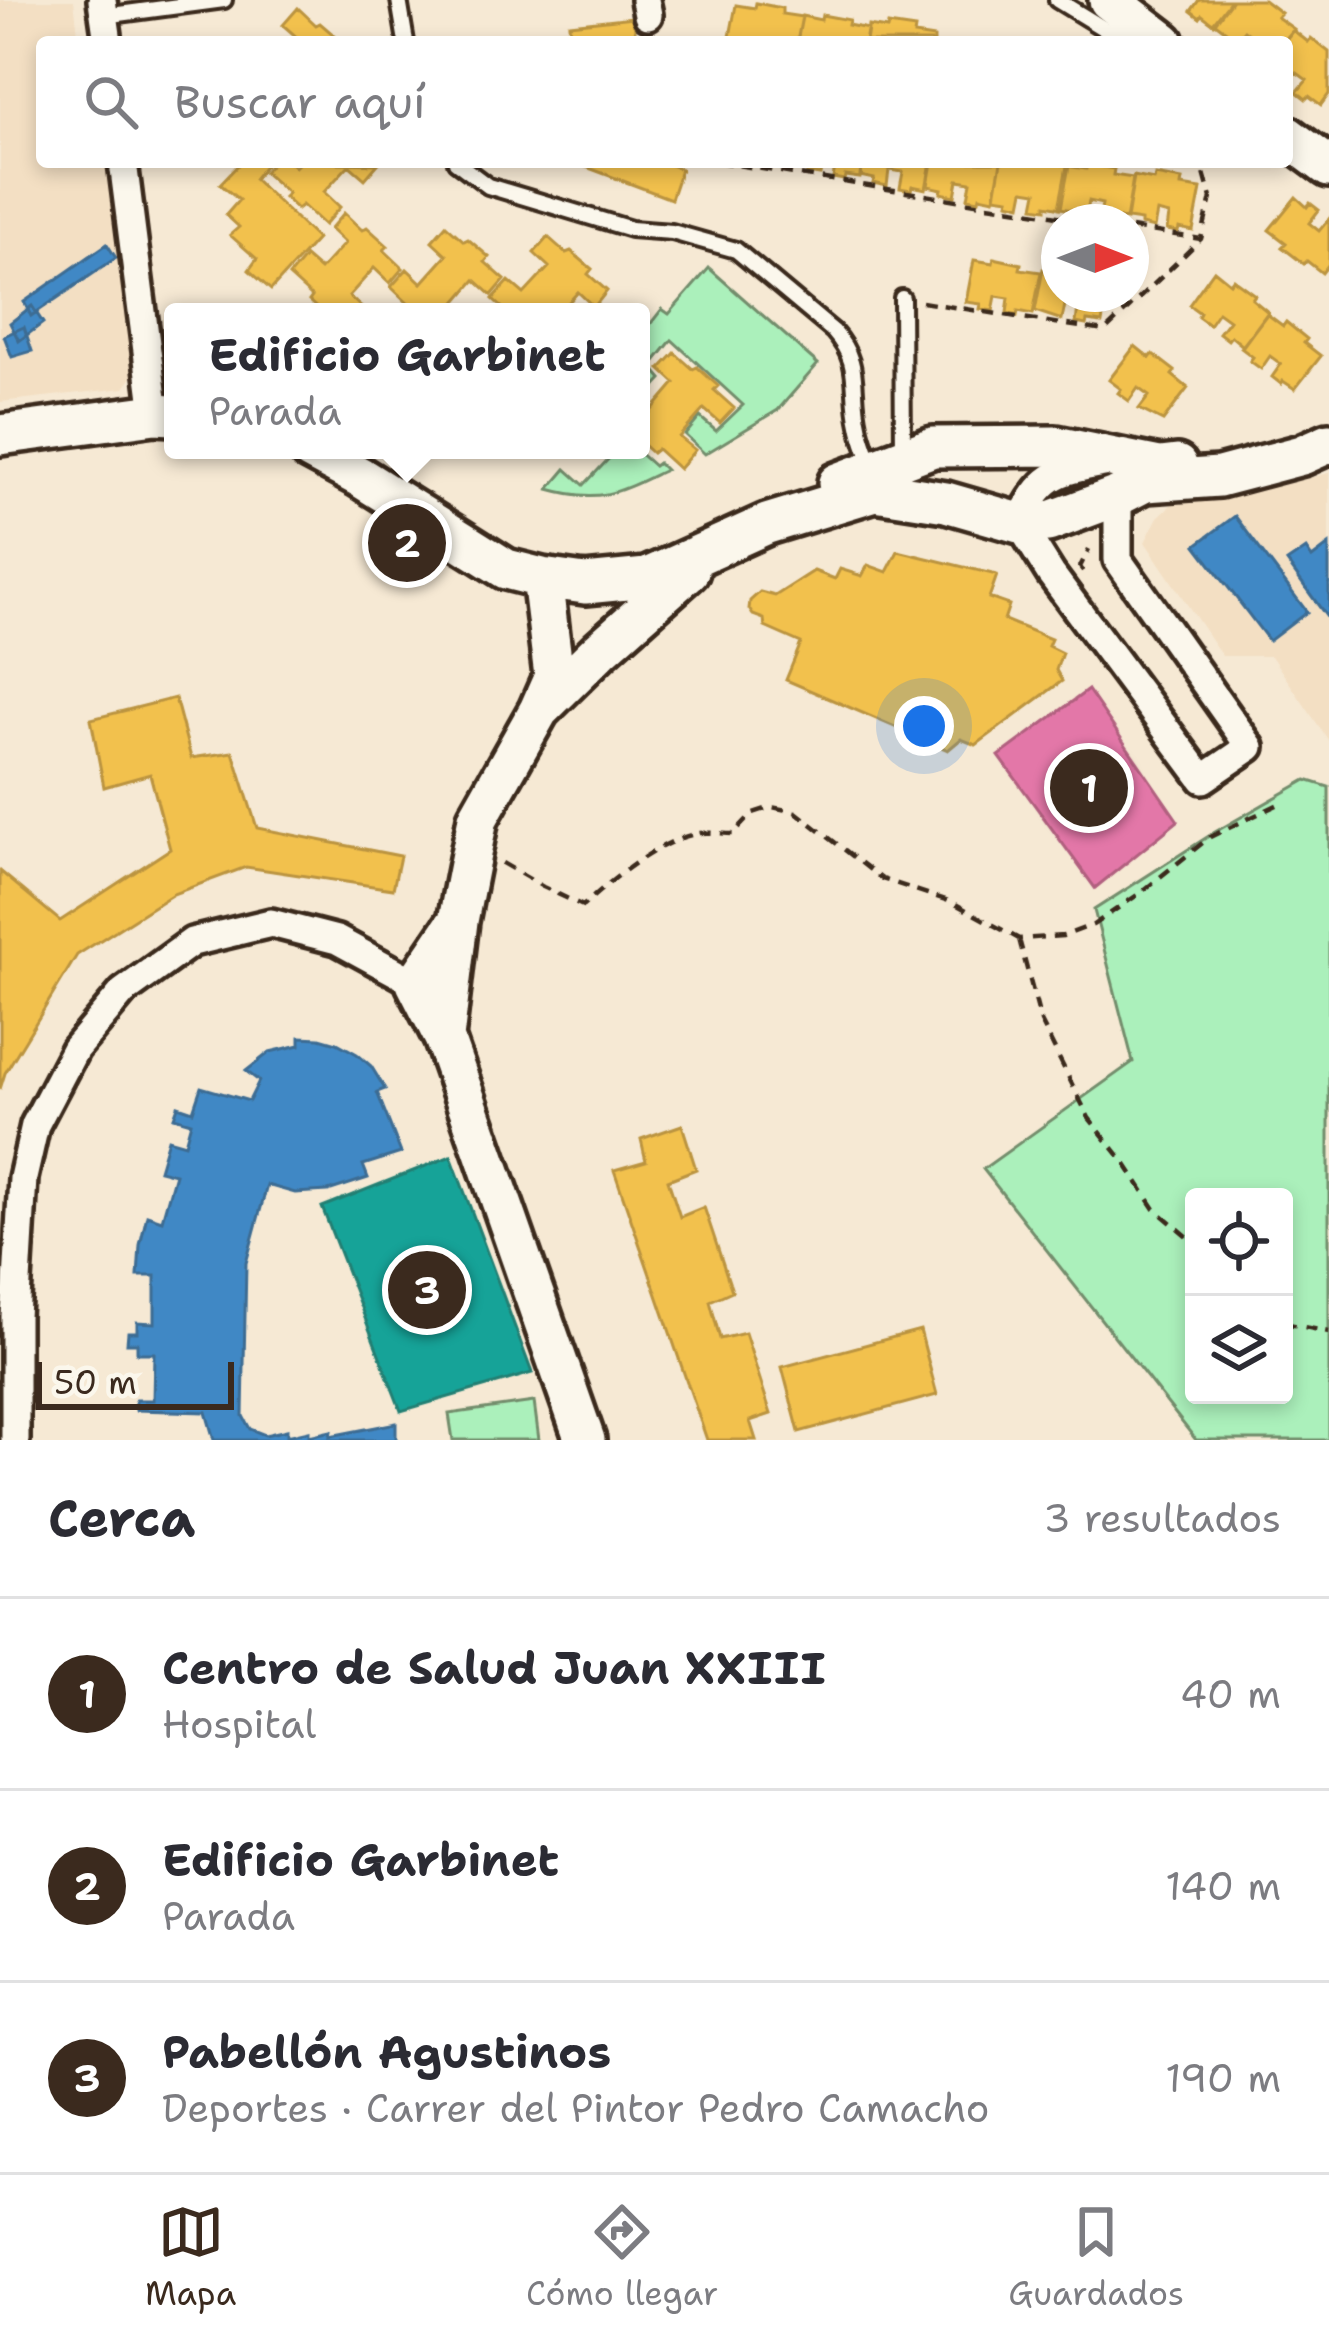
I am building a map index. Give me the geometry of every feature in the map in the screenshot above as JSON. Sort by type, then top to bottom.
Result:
[{"type":"street","points":[[1293,140],[1329,167]]},
{"type":"street","points":[[0,435],[164,414],[124,168]]},
{"type":"street","points":[[325,459],[506,568],[586,584],[647,578],[767,524],[874,491],[946,502],[1019,523],[1048,522],[1119,478],[1160,467],[1255,455],[1329,426]]},
{"type":"street","points":[[539,710],[688,572],[806,497],[933,447],[1056,446],[1119,478],[1145,482],[1219,477],[1329,443]]},
{"type":"street","points":[[1019,523],[1051,574],[1204,779],[1250,747],[1118,560],[1119,478]]},
{"type":"street","points":[[444,1038],[458,921],[478,818],[554,676],[542,578]]},
{"type":"street","points":[[416,982],[458,921]]},
{"type":"street","points":[[15,1440],[15,1317],[23,1178],[35,1125],[75,1048],[123,992],[192,942],[271,923],[337,940],[416,982],[444,1038],[586,1440]]},
{"type":"lane","points":[[104,19],[224,0]]},
{"type":"lane","points":[[399,0],[405,36]]},
{"type":"lane","points":[[1057,0],[1114,35],[1137,21]]},
{"type":"lane","points":[[464,168],[488,186],[631,229],[672,232],[736,250],[847,346],[854,366],[859,427],[888,463]]},
{"type":"lane","points":[[888,463],[902,298]]},
{"type":"path","points":[[756,168],[1041,213]]},
{"type":"path","points":[[902,298],[1105,331],[1201,239],[1211,198],[1203,168]]},
{"type":"path","points":[[1149,231],[1201,239]]},
{"type":"path","points":[[487,854],[583,905],[650,854],[695,833],[733,834],[753,813],[772,806],[796,812],[882,879],[952,902],[1019,939],[1063,936],[1094,925],[1210,837],[1281,803]]},
{"type":"path","points":[[1019,939],[1041,1022],[1089,1118],[1155,1210],[1185,1235]]},
{"type":"path","points":[[1293,1325],[1329,1332]]},
{"type":"shaded area","points":[[0,0],[74,0],[78,36],[36,36],[36,168],[110,168],[135,373],[124,388],[0,402]]},
{"type":"shaded area","points":[[1329,473],[1329,741],[1271,656],[1222,656],[1145,542],[1158,517],[1172,504],[1240,495]]},
{"type":"green space","points":[[709,268],[818,364],[778,410],[705,454],[685,435],[700,417],[716,431],[743,405],[672,340],[651,366],[662,379],[650,392],[650,324],[662,309],[669,314]]},
{"type":"green space","points":[[609,459],[646,459],[665,470],[609,493],[583,495],[549,489],[566,469],[584,485]]},
{"type":"green space","points":[[1306,780],[1329,787],[1329,1440],[1196,1440],[983,1169],[1133,1062],[1094,910]]},
{"type":"green space","points":[[534,1402],[539,1440],[453,1440],[449,1414]]},
{"type":"building: Viviendas","points":[[1199,0],[1232,0],[1214,24],[1191,11]]},
{"type":"building: Viviendas","points":[[1231,0],[1264,0],[1294,29],[1289,36],[1252,36],[1244,30],[1238,36],[1225,36],[1226,31],[1214,22]]},
{"type":"building: Viviendas","points":[[756,3],[802,17],[798,36],[730,36],[736,5],[755,8]]},
{"type":"building: Viviendas","points":[[298,8],[335,36],[296,36],[283,25]]},
{"type":"building: Viviendas","points":[[822,15],[849,20],[848,25],[868,29],[867,36],[798,36],[802,16],[821,20]]},
{"type":"building: Viviendas","points":[[634,17],[636,36],[570,36],[569,24]]},
{"type":"building: Viviendas","points":[[888,25],[915,29],[914,35],[921,36],[866,36],[868,26],[887,29]]},
{"type":"building: Viviendas","points":[[1293,30],[1329,52],[1329,94],[1321,105],[1297,92],[1307,80],[1296,72],[1293,76],[1293,36],[1288,36]]},
{"type":"building: Viviendas","points":[[235,168],[263,168],[254,179],[317,239],[271,290],[249,270],[257,259],[230,235],[239,227],[226,215],[239,200],[220,184]]},
{"type":"building: Viviendas","points":[[268,168],[346,168],[324,192],[340,207],[324,225],[302,205],[297,209],[284,197],[288,193],[264,172]]},
{"type":"building: Viviendas","points":[[352,168],[375,168],[365,179]]},
{"type":"building: Viviendas","points":[[589,168],[679,168],[671,199]]},
{"type":"building: Viviendas","points":[[835,168],[862,168],[860,178],[833,178]]},
{"type":"building: Viviendas","points":[[861,168],[930,168],[926,189],[900,188],[903,172],[889,170],[887,186],[860,176]]},
{"type":"building: Viviendas","points":[[931,168],[1000,168],[994,199],[968,198],[971,182],[958,180],[955,196],[928,186]]},
{"type":"building: Viviendas","points":[[1000,168],[1069,168],[1062,204],[1034,207],[1037,192],[1024,190],[1021,205],[1008,202],[1009,198],[995,196]]},
{"type":"building: Viviendas","points":[[1067,168],[1114,169],[1113,175],[1133,178],[1129,204],[1060,204]]},
{"type":"building: Viviendas","points":[[1155,175],[1182,180],[1181,186],[1201,189],[1193,231],[1167,230],[1169,215],[1157,212],[1154,228],[1149,227],[1149,204],[1129,204],[1134,176],[1154,180]]},
{"type":"building: Viviendas","points":[[1296,197],[1319,210],[1309,223],[1319,231],[1329,219],[1329,264],[1322,273],[1282,247],[1286,243],[1269,230]]},
{"type":"building: Viviendas","points":[[344,213],[388,246],[384,250],[403,268],[390,283],[374,268],[349,296],[356,303],[311,303],[312,297],[289,276],[305,257],[320,270],[345,243],[330,229]]},
{"type":"building: Viviendas","points":[[446,225],[489,257],[485,262],[505,280],[492,295],[475,280],[455,303],[408,303],[391,287],[407,269],[422,283],[447,255],[432,241]]},
{"type":"building: Viviendas","points":[[548,237],[592,269],[588,274],[607,291],[597,303],[590,303],[578,292],[568,303],[497,303],[493,299],[509,281],[524,294],[549,267],[534,253]]},
{"type":"building: Viviendas","points":[[994,258],[1041,272],[1033,314],[1007,313],[1009,298],[996,296],[993,311],[966,302],[974,260],[993,263]]},
{"type":"building: Viviendas","points":[[1214,270],[1255,295],[1252,299],[1268,312],[1243,346],[1219,333],[1229,320],[1218,312],[1209,325],[1189,305]]},
{"type":"building: Viviendas","points":[[1041,280],[1041,312],[1064,312],[1062,320],[1035,311]]},
{"type":"building: Viviendas","points":[[1077,312],[1104,312],[1102,323],[1076,323]]},
{"type":"building: Viviendas","points":[[1267,314],[1283,326],[1286,322],[1321,356],[1295,389],[1272,377],[1281,364],[1270,356],[1261,369],[1241,348]]},
{"type":"building: Viviendas","points":[[1135,346],[1175,371],[1172,375],[1188,388],[1163,421],[1139,409],[1149,396],[1138,388],[1129,401],[1109,380]]},
{"type":"building: Viviendas","points":[[675,353],[718,386],[714,390],[734,408],[720,423],[704,409],[679,437],[695,450],[679,469],[657,449],[650,451],[650,410],[675,383],[660,369]]},
{"type":"building: Viviendas","points":[[898,551],[997,575],[989,598],[1009,605],[1004,620],[1051,639],[1048,646],[1062,653],[1056,670],[1062,681],[976,745],[961,739],[948,750],[786,680],[801,643],[765,627],[764,619],[749,609],[750,601],[760,592],[775,596],[814,571],[835,579],[840,569],[862,576],[868,565],[887,572]]},
{"type":"building: Viviendas","points":[[175,698],[191,758],[233,752],[257,828],[400,856],[393,889],[246,867],[173,894],[77,955],[5,1073],[0,1089],[0,871],[60,921],[170,849],[150,774],[104,787],[91,719]]},
{"type":"building: Viviendas","points":[[682,1125],[696,1169],[668,1180],[680,1217],[704,1207],[732,1291],[710,1301],[720,1339],[745,1333],[771,1414],[750,1421],[756,1440],[707,1440],[614,1170],[646,1161],[641,1139]]},
{"type":"building: Viviendas","points":[[920,1330],[937,1395],[799,1432],[782,1367]]},
{"type":"building: Escuelas","points":[[107,244],[116,258],[31,316],[24,302]]},
{"type":"building: Escuelas","points":[[32,306],[43,323],[19,341],[10,323]]},
{"type":"building: Escuelas","points":[[24,327],[32,351],[12,357],[4,336]]},
{"type":"building: Escuelas","points":[[1235,516],[1307,612],[1269,641],[1196,545]]},
{"type":"building: Escuelas","points":[[1329,545],[1329,620],[1287,562],[1306,549],[1312,558]]},
{"type":"building: Escuelas","points":[[300,1037],[337,1043],[371,1066],[385,1089],[377,1092],[401,1153],[363,1165],[368,1178],[328,1191],[295,1193],[267,1185],[246,1263],[243,1416],[250,1429],[265,1435],[287,1430],[287,1436],[331,1431],[330,1436],[396,1423],[396,1440],[214,1440],[206,1412],[136,1410],[136,1400],[153,1400],[154,1353],[137,1353],[137,1343],[127,1343],[128,1332],[137,1332],[137,1322],[155,1323],[155,1276],[138,1276],[140,1245],[147,1215],[162,1220],[175,1174],[159,1170],[168,1139],[185,1144],[191,1122],[174,1117],[178,1106],[193,1111],[201,1087],[249,1101],[259,1081],[246,1071],[270,1052],[300,1045]]},
{"type":"building: Salud","points":[[1088,690],[1178,821],[1095,888],[999,756]]},
{"type":"building: Público","points":[[451,1156],[532,1373],[401,1411],[322,1207]]},
{"type":"place","name":"Edificio Garbinet","points":[[407,543]]},
{"type":"place","name":"Centro de Salud Juan XXIII","points":[[1089,788]]},
{"type":"place","name":"Pabellón Agustinos","points":[[427,1290]]}]
